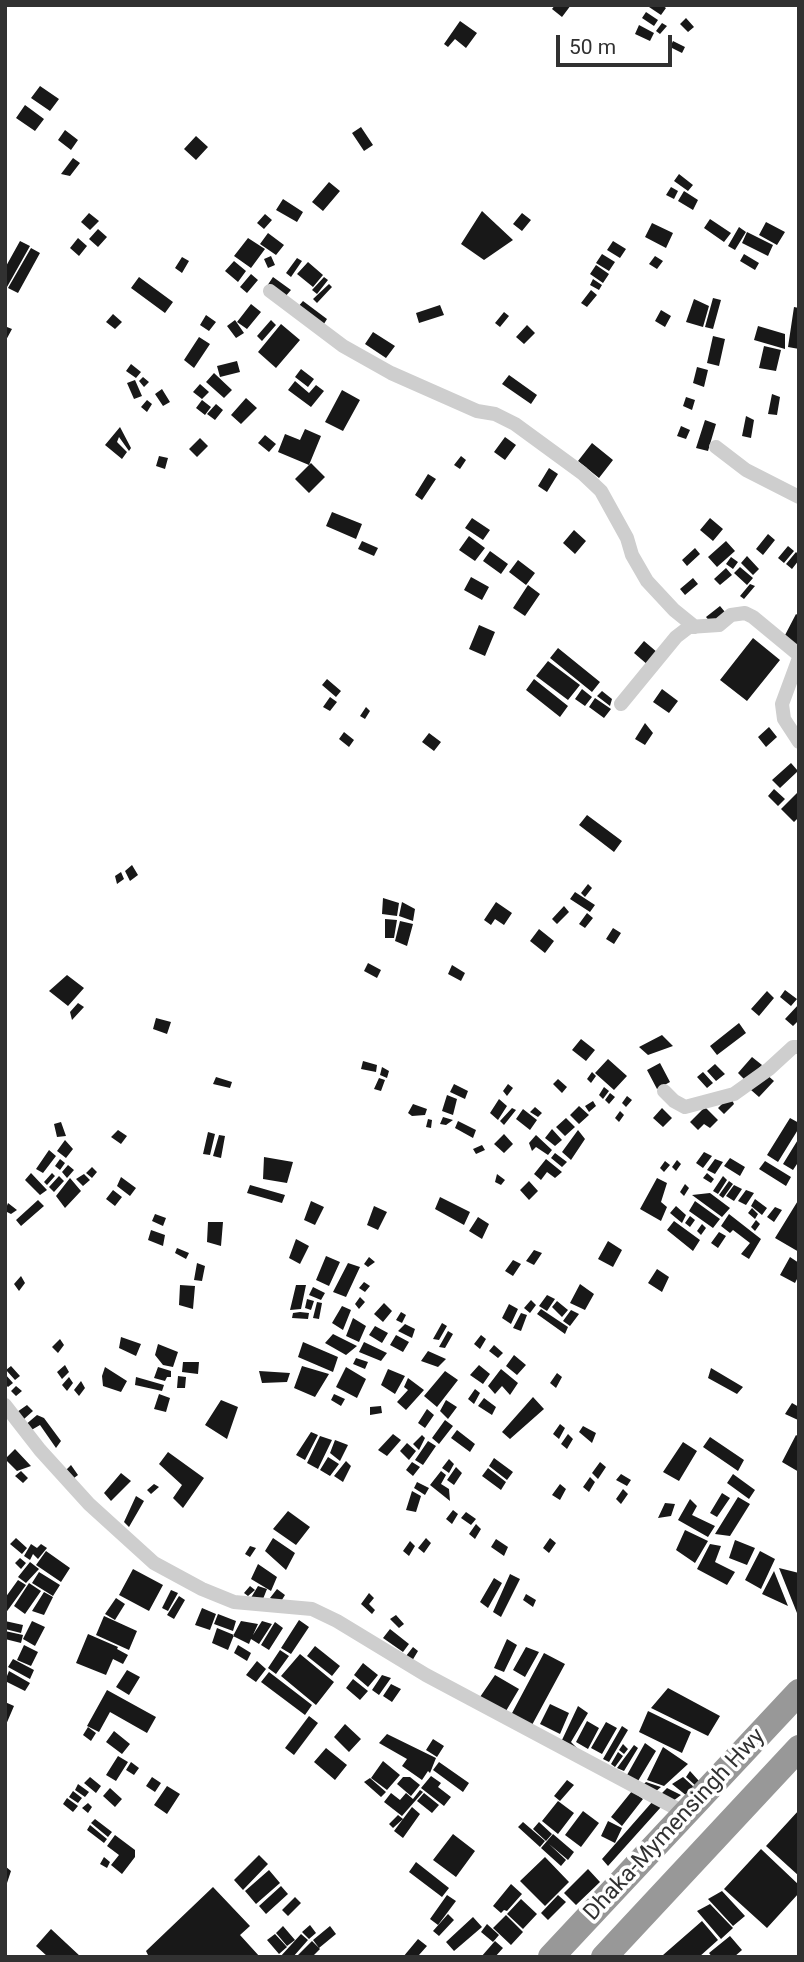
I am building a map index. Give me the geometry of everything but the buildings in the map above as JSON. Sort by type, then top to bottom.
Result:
[{"type":"highway","name":"Dhaka-Mymensingh Hwy","points":[[551,1957],[799,1692]]},
{"type":"highway","name":"Dhaka-Mymensingh Hwy","points":[[604,1957],[799,1748]]},
{"type":"street","points":[[270,291],[343,346],[391,373],[477,411],[495,414],[515,424],[582,473],[601,491],[647,581],[674,610],[695,626]]},
{"type":"street","points":[[716,446],[746,470],[799,497]]},
{"type":"street","points":[[621,704],[676,637],[689,627],[719,625],[731,615],[745,613],[799,657],[782,704],[784,719],[799,743]]},
{"type":"street","points":[[664,1091],[685,1107],[734,1094],[769,1069],[793,1047],[799,1047]]},
{"type":"street","points":[[5,1405],[40,1450],[89,1504],[155,1563],[234,1602],[312,1609],[337,1621],[426,1675],[685,1813]]}]
